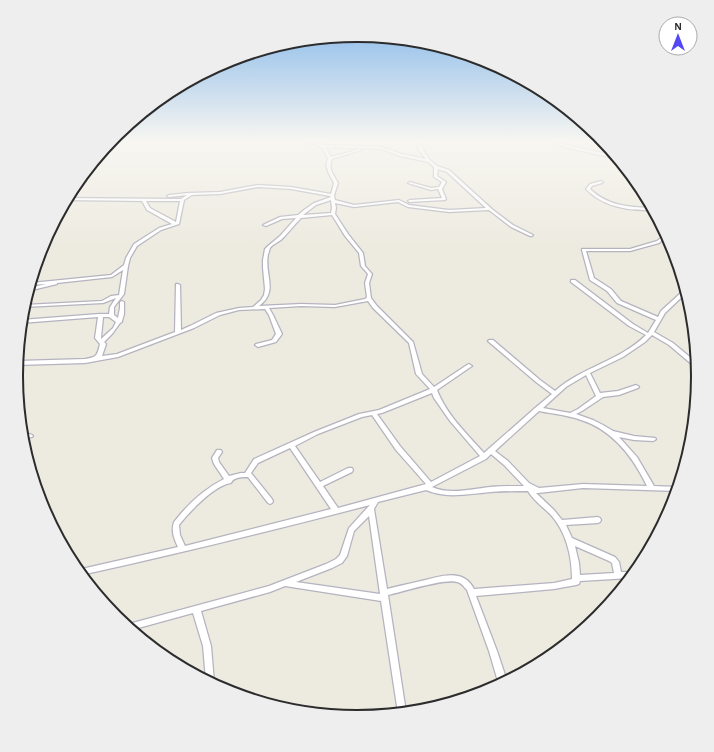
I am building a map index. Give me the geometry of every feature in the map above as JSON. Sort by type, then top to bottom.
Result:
[{"type":"street","points":[[332,176],[336,183],[333,198],[333,214],[342,226],[346,235],[361,253],[363,266],[370,276],[367,283],[369,298],[375,307],[411,343],[416,370],[434,389],[437,398],[452,420],[484,457]]},
{"type":"street","points":[[410,201],[444,199],[441,188],[444,184],[435,176]]},
{"type":"street","points":[[454,176],[490,209],[518,230],[531,236]]},
{"type":"street","points":[[601,182],[591,184],[588,189],[606,203],[646,209]]},
{"type":"street","points":[[410,183],[431,189],[441,188]]},
{"type":"street","points":[[145,199],[190,194],[220,193],[258,186],[291,188],[333,198],[354,206],[401,202],[408,206],[435,209],[464,211],[490,209]]},
{"type":"street","points":[[74,199],[182,200],[190,194]]},
{"type":"street","points":[[254,308],[267,297],[267,283],[264,268],[268,249],[311,206],[333,198]]},
{"type":"street","points":[[145,199],[148,209],[176,223]]},
{"type":"street","points":[[394,202],[402,199],[435,209]]},
{"type":"street","points":[[111,314],[112,307],[121,296],[128,258],[135,245],[160,228],[176,223],[178,221],[182,200]]},
{"type":"street","points":[[265,225],[278,219],[333,214]]},
{"type":"street","points":[[659,319],[643,314],[620,302],[609,290],[592,279],[584,250],[630,250],[662,238]]},
{"type":"street","points":[[36,283],[109,277],[126,266]]},
{"type":"street","points":[[34,289],[47,286],[57,281]]},
{"type":"street","points":[[573,281],[628,323],[671,344],[690,360]]},
{"type":"street","points":[[178,285],[178,332]]},
{"type":"street","points":[[30,306],[103,302],[113,297],[121,296]]},
{"type":"street","points":[[86,571],[183,549],[375,501],[428,486],[484,457],[554,393],[587,372],[627,353],[650,334],[663,312],[681,296]]},
{"type":"street","points":[[24,364],[96,359],[129,351],[221,313],[266,307],[308,305],[335,306],[363,301],[369,298]]},
{"type":"street","points":[[96,359],[102,347],[102,342],[113,332],[120,322],[122,302]]},
{"type":"street","points":[[258,345],[274,341],[279,334],[266,307]]},
{"type":"street","points":[[27,322],[111,314]]},
{"type":"street","points":[[111,314],[120,322]]},
{"type":"street","points":[[102,316],[98,338],[102,342]]},
{"type":"street","points":[[491,341],[554,393]]},
{"type":"street","points":[[183,549],[176,535],[176,524],[203,494],[247,474],[256,461],[342,422],[361,415],[374,414],[434,389],[469,366]]},
{"type":"street","points":[[587,372],[599,396]]},
{"type":"street","points":[[569,415],[585,407],[599,396],[607,393],[619,393],[636,387]]},
{"type":"street","points":[[537,408],[597,423],[634,456],[652,488]]},
{"type":"street","points":[[374,414],[433,491],[443,493],[501,488],[530,488],[538,491],[545,491],[583,486],[671,490]]},
{"type":"street","points":[[610,433],[634,438],[652,439]]},
{"type":"street","points":[[291,445],[320,485],[336,511]]},
{"type":"street","points":[[471,593],[554,586],[572,584],[576,582],[576,566],[569,540],[561,523],[530,488],[491,451]]},
{"type":"street","points":[[219,452],[215,458],[216,462],[229,481]]},
{"type":"street","points":[[320,485],[350,470]]},
{"type":"street","points":[[247,474],[253,478],[270,501]]},
{"type":"street","points":[[135,625],[285,583],[339,561],[351,530],[371,509],[375,501]]},
{"type":"street","points":[[371,509],[401,707]]},
{"type":"street","points":[[561,523],[598,520]]},
{"type":"street","points":[[569,540],[612,559],[615,562],[618,576]]},
{"type":"street","points":[[576,578],[625,576]]},
{"type":"street","points":[[285,583],[384,596],[427,582],[454,578],[467,584],[493,651],[501,678]]},
{"type":"street","points":[[196,609],[206,646],[209,676]]}]
